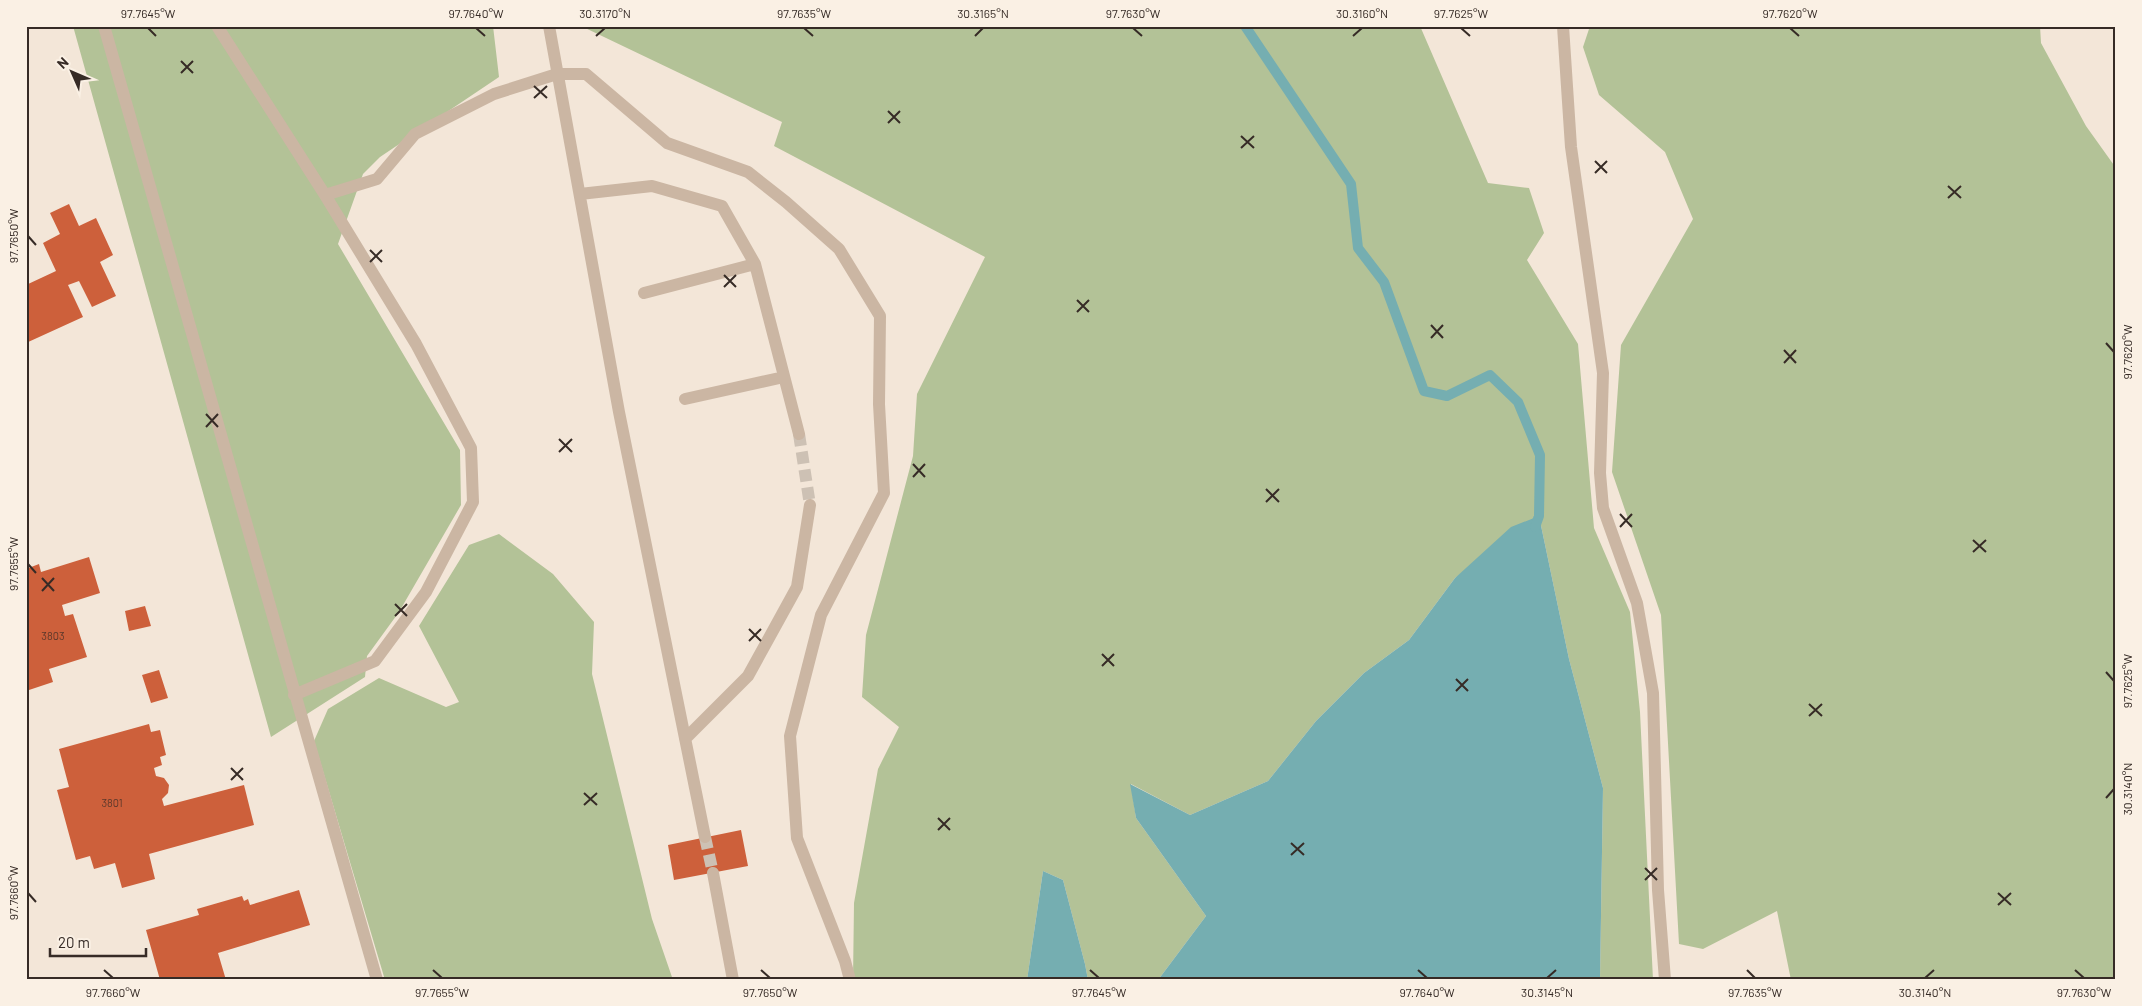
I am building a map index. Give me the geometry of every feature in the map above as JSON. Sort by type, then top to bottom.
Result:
[{"type":"street","points":[[104,26],[377,980]]},
{"type":"street","points":[[217,26],[325,195],[416,344],[471,448],[474,502],[426,592],[375,661],[294,695]]},
{"type":"street","points":[[549,26],[619,412],[705,837]]},
{"type":"street","points":[[1563,26],[1571,147],[1603,373],[1600,473],[1603,508],[1637,603],[1653,693],[1658,890],[1665,980]]},
{"type":"street","points":[[325,195],[377,178],[415,134],[494,94],[557,74],[586,74],[668,143],[748,172],[786,202],[839,249],[880,316],[879,404],[884,493],[821,615],[790,736],[797,838],[846,961],[850,980]]},
{"type":"street","points":[[580,194],[652,186],[722,206],[754,264],[799,434]]},
{"type":"street","points":[[644,293],[754,264]]},
{"type":"street","points":[[685,399],[784,377]]},
{"type":"street","points":[[685,739],[748,676],[798,587],[810,505]]},
{"type":"street","points":[[713,873],[733,980]]},
{"type":"green space","points":[[73,26],[493,26],[499,77],[380,157],[363,174],[338,244],[460,450],[461,505],[399,612],[367,656],[365,677],[271,737]]},
{"type":"green space","points":[[581,26],[1420,26],[1488,183],[1529,188],[1544,233],[1527,260],[1578,344],[1594,528],[1630,612],[1640,712],[1653,980],[1600,980],[1603,788],[1569,659],[1539,516],[1455,578],[1409,640],[1364,673],[1316,721],[1268,781],[1190,815],[1131,784],[1136,818],[1206,916],[1158,980],[1088,980],[1063,880],[1043,871],[1027,980],[853,980],[854,903],[878,769],[899,727],[862,697],[866,635],[913,456],[917,394],[985,257],[774,146],[782,122]]},
{"type":"green space","points":[[1590,26],[2040,26],[2041,43],[2086,126],[2116,168],[2116,980],[1791,980],[1777,911],[1703,949],[1679,944],[1661,615],[1612,472],[1621,345],[1693,219],[1665,152],[1599,95],[1583,47]]},
{"type":"green space","points":[[499,534],[553,574],[594,622],[592,674],[652,919],[673,980],[385,980],[314,741],[328,709],[379,678],[446,707],[459,702],[419,626],[469,545]]},
{"type":"water","points":[[1539,516],[1569,659],[1603,788],[1600,980],[1158,980],[1206,916],[1136,818],[1130,784],[1190,815],[1268,781],[1316,721],[1364,673],[1409,640],[1455,578],[1511,527]]},
{"type":"water","points":[[1043,871],[1063,880],[1088,980],[1027,980]]},
{"type":"building","points":[[69,204],[79,226],[96,218],[113,255],[100,262],[116,296],[92,307],[79,281],[68,285],[83,317],[26,343],[26,285],[56,271],[43,243],[60,234],[50,213]]},
{"type":"building","points":[[89,557],[100,593],[62,605],[65,616],[73,614],[87,657],[49,669],[53,682],[26,691],[26,569],[39,564],[41,572]]},
{"type":"building","points":[[145,606],[151,626],[129,631],[125,611]]},
{"type":"building","points":[[159,670],[168,698],[151,703],[142,675]]},
{"type":"building","points":[[149,724],[151,732],[160,730],[166,755],[160,757],[162,765],[154,768],[156,776],[164,778],[169,785],[168,793],[162,799],[164,806],[244,785],[254,825],[149,854],[155,879],[122,888],[115,863],[94,869],[90,856],[76,860],[57,790],[69,787],[59,749]]},
{"type":"building","points":[[741,830],[748,866],[674,880],[668,845]]},
{"type":"building","points":[[299,890],[310,925],[218,953],[226,980],[160,980],[146,930],[199,915],[197,909],[242,896],[244,901],[248,899],[250,905]]},
{"type":"waterway","points":[[1245,26],[1351,184],[1358,248],[1384,282],[1424,391],[1447,396],[1490,375],[1518,402],[1540,455],[1539,516],[1535,527]]},
{"type":"tunnel","points":[[799,434],[810,505]]},
{"type":"tunnel","points":[[705,837],[713,873]]}]
